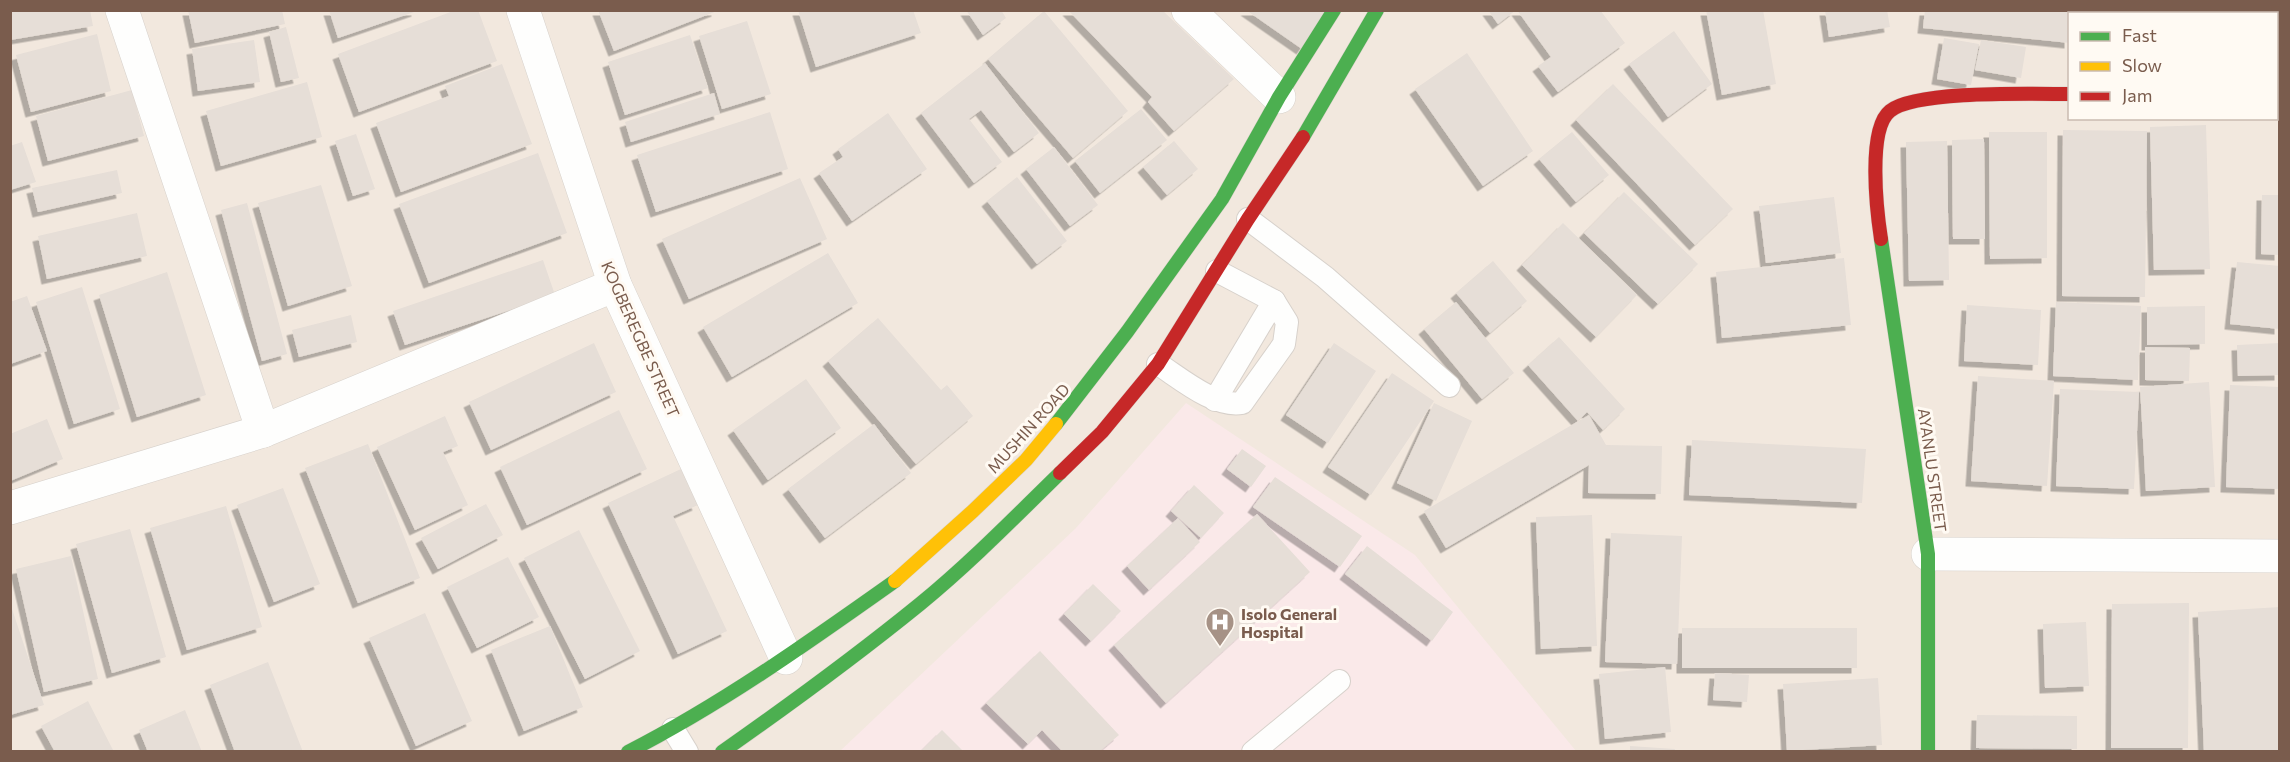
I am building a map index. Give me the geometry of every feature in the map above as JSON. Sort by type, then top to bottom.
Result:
[{"type":"main road","name":"MUSHIN ROAD","points":[[628,752],[674,729],[786,658],[900,577],[1026,460],[1072,405],[1222,199],[1279,98],[1334,10]]},
{"type":"main road","points":[[722,752],[806,693],[921,603],[1003,530],[1102,432],[1158,364],[1248,219],[1313,123],[1377,10]]},
{"type":"main road","name":"AYANLU STREET","points":[[1928,752],[1928,554],[1875,196],[1877,150],[1881,124],[1889,111],[1909,100],[1969,95],[2068,94]]},
{"type":"street","points":[[122,10],[263,431]]},
{"type":"street","name":"KOGBEREGBE STREET","points":[[523,10],[615,285],[786,658]]},
{"type":"street","points":[[1188,10],[1279,98]]},
{"type":"street","points":[[10,508],[263,431],[615,285]]},
{"type":"street","points":[[1928,554],[2280,556]]},
{"type":"lane","points":[[1248,219],[1325,277],[1449,386]]},
{"type":"lane","points":[[1158,364],[1215,400],[1231,405],[1242,403],[1284,344],[1287,322],[1274,301],[1217,271]]},
{"type":"lane","points":[[1215,400],[1274,301]]},
{"type":"lane","points":[[1254,752],[1339,681]]},
{"type":"lane","points":[[674,729],[687,752]]},
{"type":"shaded area","points":[[11,11],[2279,11],[2279,751],[11,751]]},
{"type":"shaded area","name":"Isolo General Hospital","points":[[1186,403],[1415,555],[1576,751],[839,752],[1076,528]]},
{"type":"building","points":[[10,10],[90,10],[93,26],[10,40]]},
{"type":"building","points":[[188,10],[282,10],[285,24],[195,43]]},
{"type":"building","points":[[329,10],[417,10],[417,11],[338,38]]},
{"type":"building","points":[[456,10],[478,10],[497,61],[359,112],[338,54]]},
{"type":"building","points":[[598,10],[717,10],[717,11],[614,51]]},
{"type":"building","points":[[798,10],[913,10],[921,33],[816,67]]},
{"type":"building","points":[[966,10],[1001,10],[1006,18],[983,35]]},
{"type":"building","points":[[1068,10],[1162,10],[1234,79],[1174,131],[1148,102],[1152,97]]},
{"type":"building","points":[[1246,10],[1329,10],[1302,49]]},
{"type":"building","points":[[1488,10],[1516,10],[1498,24]]},
{"type":"building","points":[[1517,10],[1600,10],[1625,43],[1558,92],[1538,66],[1551,57]]},
{"type":"building","points":[[1706,10],[1763,10],[1776,84],[1722,95]]},
{"type":"building","points":[[1825,10],[1887,10],[1890,27],[1829,37]]},
{"type":"building","points":[[1925,10],[2093,10],[2092,12],[2068,12],[2068,43],[1923,28]]},
{"type":"building","points":[[2255,10],[2280,10],[2280,19],[2278,19],[2278,12],[2255,12]]},
{"type":"building","points":[[1044,11],[1128,111],[1073,158],[988,59]]},
{"type":"building","points":[[747,21],[771,94],[722,109],[699,36]]},
{"type":"building","points":[[2278,26],[2280,26],[2280,79],[2278,79]]},
{"type":"building","points":[[286,27],[299,78],[281,82],[269,32]]},
{"type":"building","points":[[1674,31],[1712,84],[1668,117],[1629,64]]},
{"type":"building","points":[[97,34],[111,91],[31,112],[16,55]]},
{"type":"building","points":[[690,35],[708,88],[625,115],[608,62]]},
{"type":"building","points":[[1944,38],[1979,44],[1971,85],[1937,79]]},
{"type":"building","points":[[254,40],[260,82],[198,91],[192,49]]},
{"type":"building","points":[[1981,40],[2026,47],[2021,78],[1975,70]]},
{"type":"building","points":[[1467,53],[1533,151],[1483,186],[1415,89]]},
{"type":"building","points":[[985,63],[1039,133],[1014,152],[981,110],[969,119],[1002,162],[974,183],[921,113]]},
{"type":"building","points":[[502,64],[532,144],[401,192],[376,123],[449,96],[445,86]]},
{"type":"building","points":[[307,82],[322,137],[221,166],[206,111]]},
{"type":"building","points":[[1613,84],[1733,209],[1695,245],[1576,120]]},
{"type":"building","points":[[132,90],[144,136],[48,161],[36,116]]},
{"type":"building","points":[[714,93],[720,114],[631,142],[625,122]]},
{"type":"building","points":[[1141,109],[1167,140],[1100,193],[1075,161]]},
{"type":"building","points":[[770,112],[788,169],[656,212],[637,155]]},
{"type":"building","points":[[888,113],[927,169],[852,221],[819,173],[843,157],[838,149]]},
{"type":"building","points":[[2206,125],[2210,269],[2154,270],[2150,127]]},
{"type":"building","points":[[2063,130],[2147,131],[2145,297],[2062,296]]},
{"type":"building","points":[[1572,132],[1609,175],[1576,202],[1539,159]]},
{"type":"building","points":[[1989,132],[2047,132],[2047,258],[1990,259]]},
{"type":"building","points":[[356,134],[375,189],[353,196],[335,141]]},
{"type":"building","points":[[1984,139],[1985,239],[1953,239],[1952,140]]},
{"type":"building","points":[[1174,141],[1198,169],[1167,195],[1143,167]]},
{"type":"building","points":[[1947,141],[1949,280],[1909,281],[1906,142]]},
{"type":"building","points":[[22,142],[36,182],[10,190],[10,146]]},
{"type":"building","points":[[1054,147],[1098,205],[1070,226],[1026,169]]},
{"type":"building","points":[[538,153],[567,233],[429,283],[399,204]]},
{"type":"building","points":[[117,170],[122,193],[38,212],[32,188]]},
{"type":"building","points":[[1017,177],[1067,241],[1037,264],[987,201]]},
{"type":"building","points":[[800,178],[827,239],[689,299],[662,239]]},
{"type":"building","points":[[321,185],[352,286],[288,306],[258,203]]},
{"type":"building","points":[[1624,192],[1698,264],[1658,304],[1584,233]]},
{"type":"building","points":[[2262,195],[2280,195],[2280,255],[2261,254]]},
{"type":"building","points":[[1834,197],[1841,253],[1766,263],[1759,206]]},
{"type":"building","points":[[247,203],[287,354],[262,361],[221,210]]},
{"type":"building","points":[[137,213],[147,256],[47,279],[38,236]]},
{"type":"building","points":[[1563,223],[1637,295],[1596,337],[1522,265]]},
{"type":"building","points":[[828,253],[858,303],[732,377],[703,327]]},
{"type":"building","points":[[1844,258],[1851,325],[1722,338],[1716,272]]},
{"type":"building","points":[[543,260],[555,295],[405,345],[393,311]]},
{"type":"building","points":[[1493,261],[1527,301],[1490,333],[1456,293]]},
{"type":"building","points":[[2237,262],[2280,266],[2280,329],[2230,324]]},
{"type":"building","points":[[167,272],[206,395],[137,417],[99,295]]},
{"type":"building","points":[[82,287],[120,409],[74,424],[36,302]]},
{"type":"building","points":[[27,296],[47,351],[10,364],[10,302]]},
{"type":"building","points":[[1456,302],[1514,373],[1482,399],[1424,329]]},
{"type":"building","points":[[2056,302],[2141,306],[2138,380],[2053,376]]},
{"type":"building","points":[[1967,305],[2041,310],[2038,365],[1964,361]]},
{"type":"building","points":[[2205,306],[2205,344],[2147,345],[2147,307]]},
{"type":"building","points":[[351,315],[357,342],[299,357],[292,330]]},
{"type":"building","points":[[878,318],[941,390],[947,385],[973,416],[916,464],[828,361]]},
{"type":"building","points":[[1559,337],[1625,409],[1603,430],[1587,412],[1578,421],[1528,365]]},
{"type":"building","points":[[594,343],[616,392],[491,450],[469,402]]},
{"type":"building","points":[[1334,343],[1376,371],[1328,443],[1286,415]]},
{"type":"building","points":[[2280,343],[2280,375],[2238,376],[2237,345]]},
{"type":"building","points":[[2145,347],[2190,348],[2189,381],[2145,380]]},
{"type":"building","points":[[1392,373],[1434,401],[1371,495],[1328,467]]},
{"type":"building","points":[[1978,376],[2054,381],[2047,486],[1971,481]]},
{"type":"building","points":[[806,379],[841,428],[768,480],[733,430]]},
{"type":"building","points":[[2209,382],[2215,487],[2146,491],[2140,387]]},
{"type":"building","points":[[2230,385],[2280,387],[2280,489],[2226,487]]},
{"type":"building","points":[[2060,389],[2139,392],[2134,489],[2056,486]]},
{"type":"building","points":[[1434,403],[1472,421],[1436,501],[1397,483]]},
{"type":"building","points":[[619,410],[647,469],[527,525],[500,467]]},
{"type":"building","points":[[1589,415],[1606,445],[1662,446],[1661,494],[1588,493],[1589,465],[1446,548],[1424,511]]},
{"type":"building","points":[[445,416],[458,446],[443,452],[468,505],[415,530],[377,447]]},
{"type":"building","points":[[47,419],[63,459],[10,481],[10,434]]},
{"type":"building","points":[[874,424],[911,473],[825,538],[788,489]]},
{"type":"building","points":[[1692,440],[1866,449],[1862,503],[1689,495]]},
{"type":"building","points":[[368,444],[420,578],[358,603],[305,468]]},
{"type":"building","points":[[1242,449],[1266,466],[1251,487],[1227,469]]},
{"type":"building","points":[[681,469],[698,505],[673,516],[727,631],[678,654],[608,503]]},
{"type":"building","points":[[1275,477],[1362,536],[1340,567],[1253,507]]},
{"type":"building","points":[[1194,485],[1224,513],[1201,538],[1171,511]]},
{"type":"building","points":[[283,488],[320,584],[274,602],[237,505]]},
{"type":"building","points":[[486,504],[503,535],[438,569],[421,538]]},
{"type":"building","points":[[226,506],[262,627],[187,650],[150,528]]},
{"type":"building","points":[[1257,514],[1310,572],[1166,703],[1114,645]]},
{"type":"building","points":[[1592,515],[1597,646],[1541,649],[1536,517]]},
{"type":"building","points":[[1178,518],[1200,542],[1149,590],[1127,566]]},
{"type":"building","points":[[130,529],[166,657],[112,673],[76,544]]},
{"type":"building","points":[[579,530],[640,651],[585,679],[524,558]]},
{"type":"building","points":[[1611,533],[1682,536],[1677,664],[1605,662]]},
{"type":"building","points":[[1367,546],[1453,612],[1432,641],[1345,574]]},
{"type":"building","points":[[71,556],[98,679],[44,692],[16,569]]},
{"type":"building","points":[[508,557],[539,617],[477,648],[447,587]]},
{"type":"building","points":[[1093,584],[1121,611],[1091,641],[1064,614]]},
{"type":"building","points":[[10,603],[44,705],[10,715]]},
{"type":"building","points":[[2189,603],[2188,748],[2111,748],[2112,604]]},
{"type":"building","points":[[2280,607],[2280,751],[2204,752],[2198,612]]},
{"type":"building","points":[[425,613],[472,721],[416,746],[369,638]]},
{"type":"building","points":[[2086,622],[2089,686],[2045,688],[2043,624]]},
{"type":"building","points":[[550,626],[583,707],[524,731],[491,650]]},
{"type":"building","points":[[1682,628],[1857,628],[1857,668],[1682,668]]},
{"type":"building","points":[[1040,651],[1119,735],[1099,752],[1063,752],[1042,730],[1028,744],[986,703]]},
{"type":"building","points":[[268,662],[303,752],[235,752],[210,685]]},
{"type":"building","points":[[1665,667],[1671,732],[1605,739],[1599,674]]},
{"type":"building","points":[[1715,673],[1749,675],[1747,702],[1713,700]]},
{"type":"building","points":[[1878,678],[1882,745],[1787,751],[1783,684]]},
{"type":"building","points":[[88,701],[114,752],[55,752],[41,726]]},
{"type":"building","points":[[185,710],[202,752],[148,752],[139,730]]},
{"type":"building","points":[[1977,715],[2077,716],[2077,749],[1976,748]]},
{"type":"building","points":[[942,730],[964,752],[920,752]]},
{"type":"building","points":[[1630,746],[1675,749],[1674,752],[1630,752]]},
{"type":"traffic: fast","points":[[1056,424],[1127,332],[1222,199],[1279,97],[1334,10]]},
{"type":"traffic: fast","points":[[1303,137],[1377,10]]},
{"type":"traffic: fast","points":[[1881,239],[1928,554],[1928,752]]},
{"type":"traffic: fast","points":[[722,752],[822,680],[920,604],[974,557],[1060,473]]},
{"type":"traffic: fast","points":[[628,752],[731,693],[895,581]]},
{"type":"traffic: slow","points":[[895,581],[1026,460],[1056,424]]},
{"type":"traffic: jam","points":[[1881,239],[1877,211],[1876,153],[1878,135],[1890,111],[1904,104],[1949,96],[2068,94]]},
{"type":"traffic: jam","points":[[1060,473],[1102,432],[1158,364],[1248,219],[1303,137]]},
{"type":"place","name":"Isolo General Hospital","points":[[1220,648]]}]
